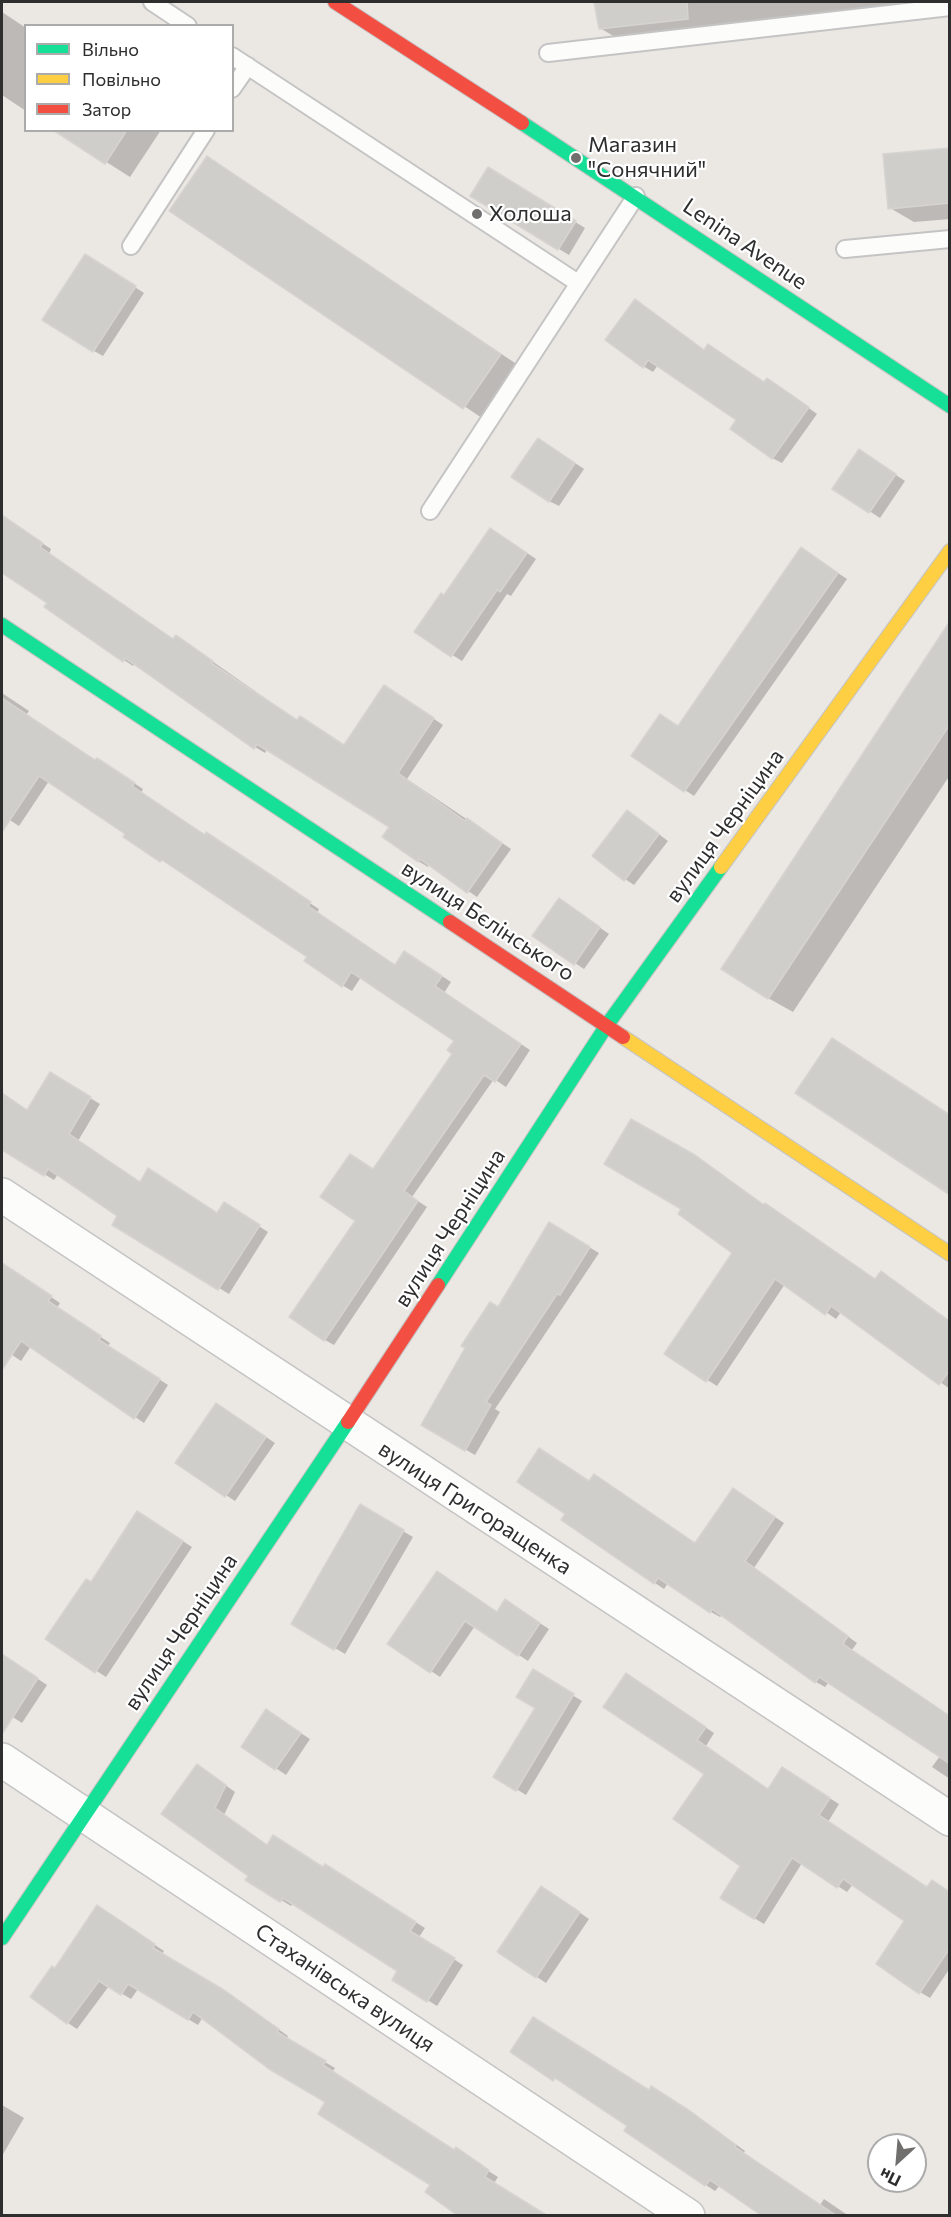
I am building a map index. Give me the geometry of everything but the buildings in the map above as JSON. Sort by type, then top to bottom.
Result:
[{"type":"street","name":"Lenina Avenue","points":[[335,2],[636,196],[950,406]]},
{"type":"street","name":"вулиця Черніцина","points":[[2,1938],[83,1814],[347,1424],[607,1025],[950,551]]},
{"type":"street","name":"вулиця Бєлінського","points":[[2,625],[950,1254]]},
{"type":"street","name":"вулиця Григоращенка","points":[[2,1195],[950,1819]]},
{"type":"street","name":"Стаханівська вулиця","points":[[2,1760],[688,2216]]},
{"type":"lane","points":[[152,2],[185,24]]},
{"type":"lane","points":[[548,53],[950,7]]},
{"type":"lane","points":[[234,57],[578,283]]},
{"type":"lane","points":[[234,86],[248,66]]},
{"type":"lane","points":[[131,246],[205,132]]},
{"type":"lane","points":[[430,510],[636,196]]},
{"type":"lane","points":[[845,249],[950,239]]},
{"type":"traffic: fast","points":[[522,123],[950,406]]},
{"type":"traffic: fast","points":[[2,625],[450,922]]},
{"type":"traffic: fast","points":[[438,1285],[607,1025],[721,867]]},
{"type":"traffic: fast","points":[[2,1938],[348,1422]]},
{"type":"traffic: slow","points":[[721,867],[950,551]]},
{"type":"traffic: slow","points":[[623,1037],[950,1254]]},
{"type":"traffic: jam","points":[[335,2],[522,123]]},
{"type":"traffic: jam","points":[[450,922],[623,1037]]},
{"type":"traffic: jam","points":[[348,1422],[438,1285]]},
{"type":"place","name":"Магазин \"Сонячний\"","points":[[576,158]]},
{"type":"place","name":"Холоша","points":[[477,214]]}]
